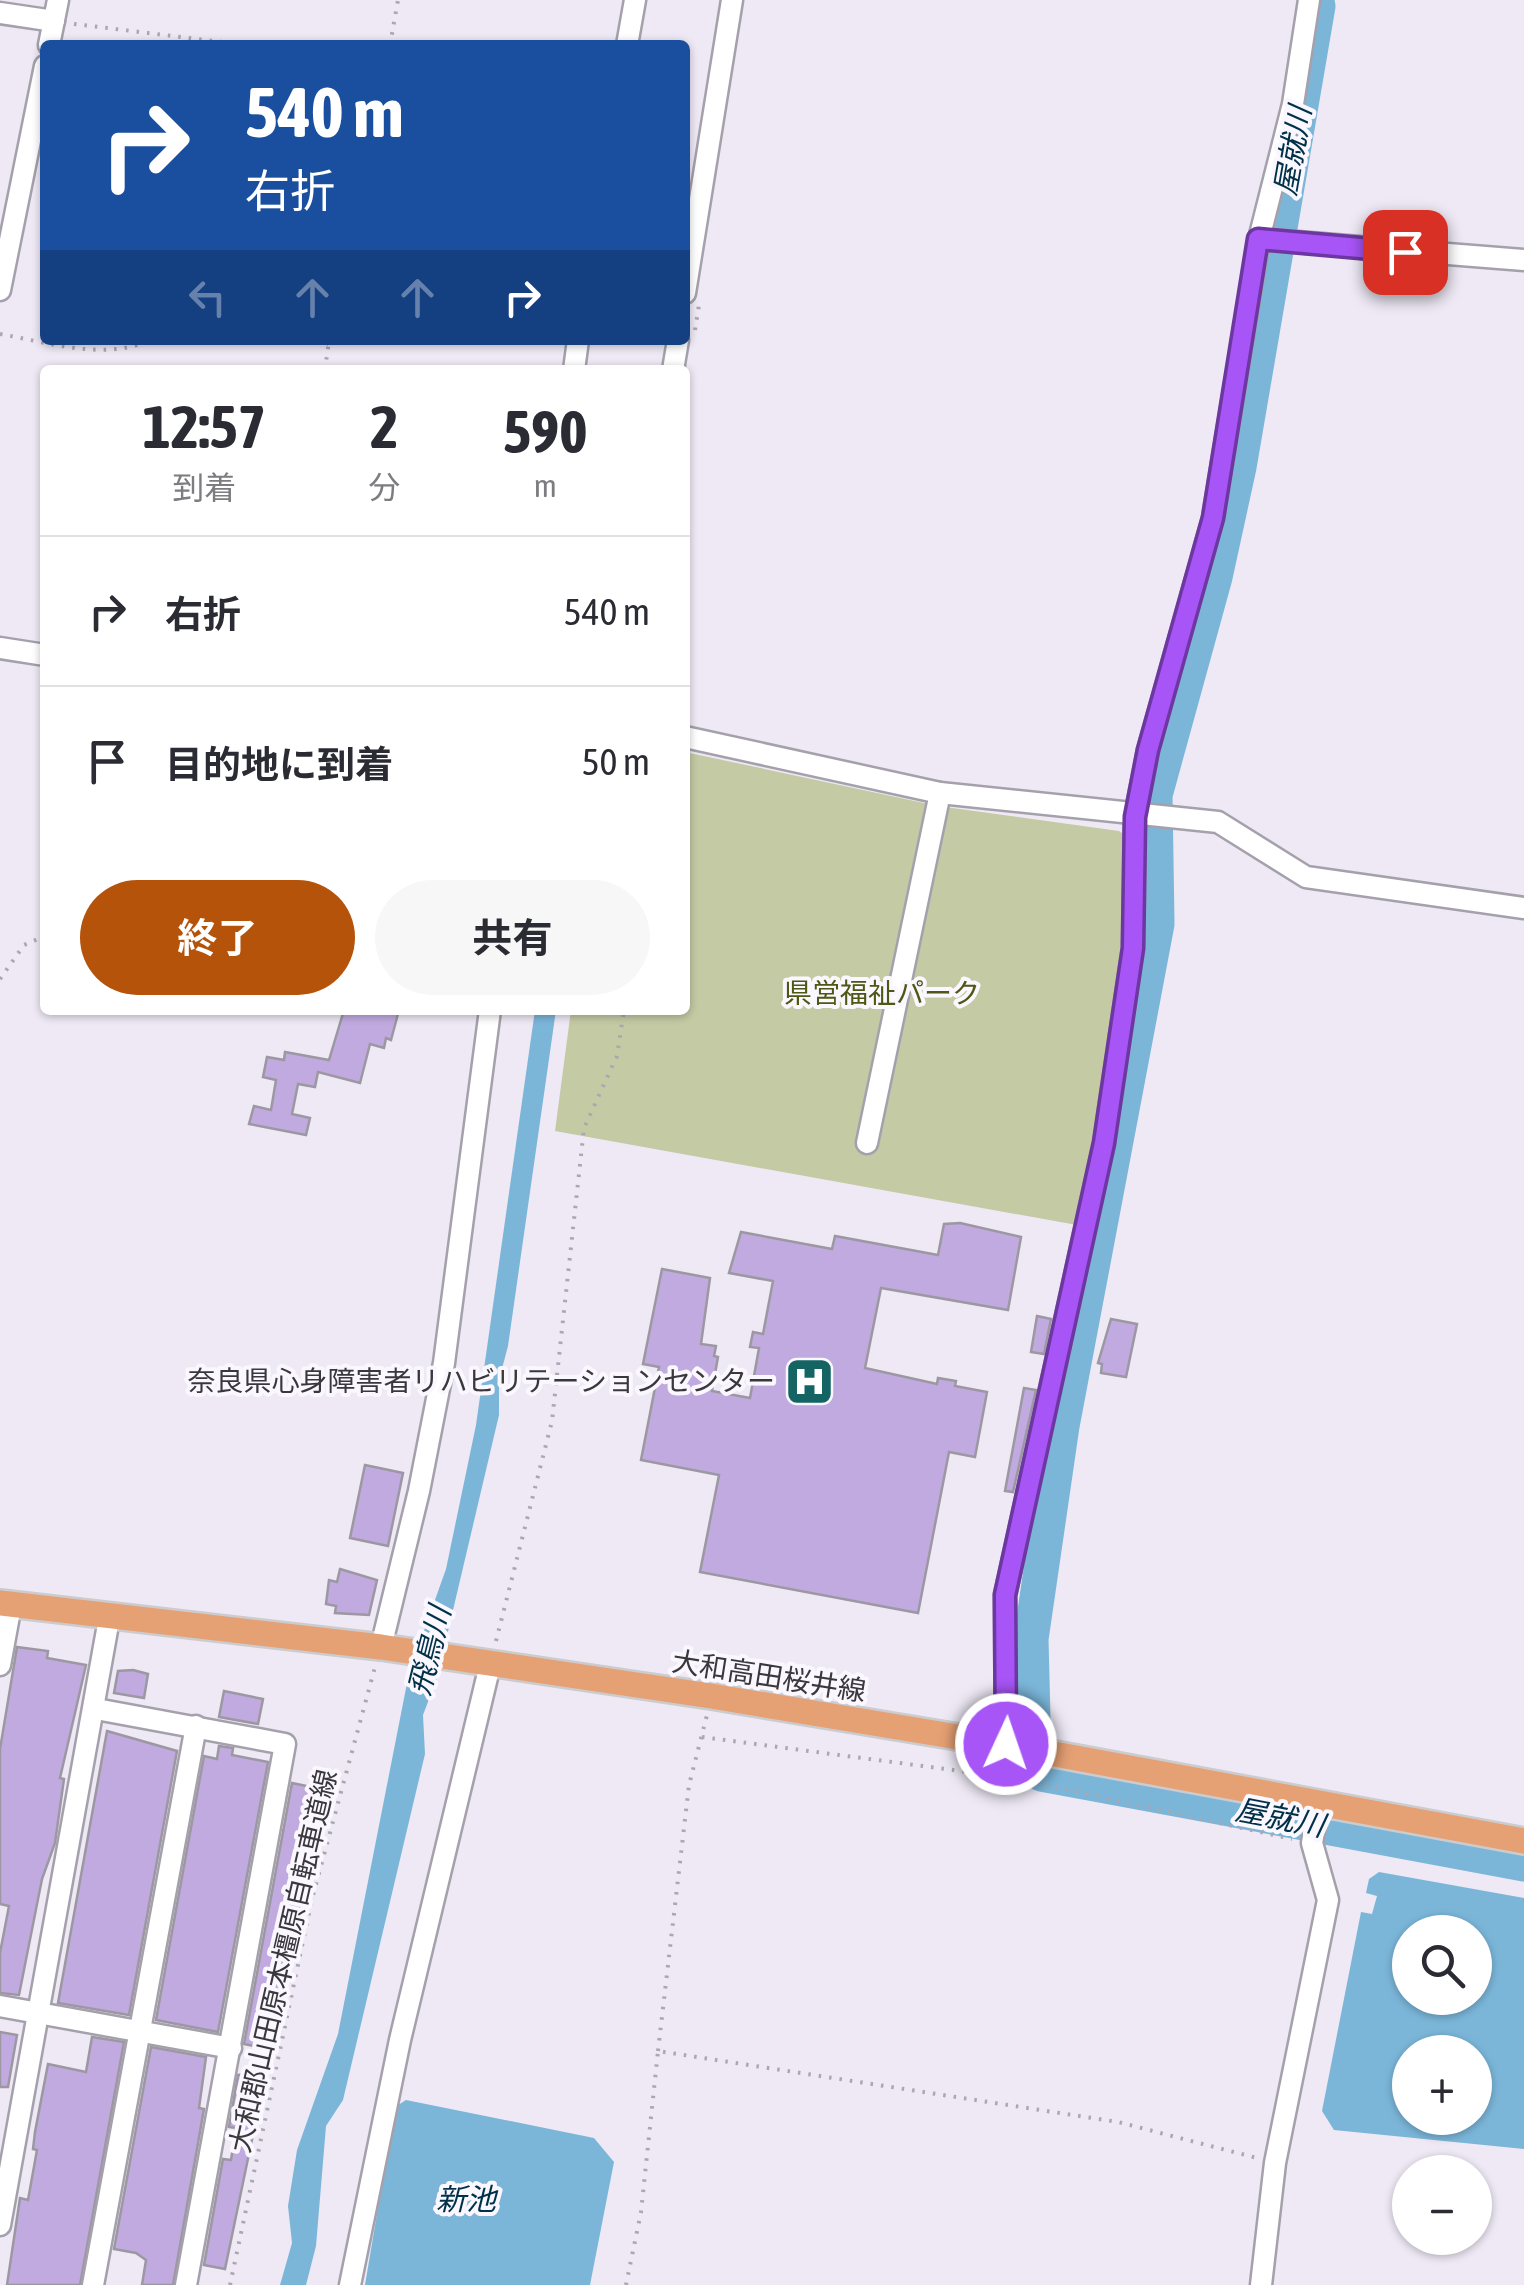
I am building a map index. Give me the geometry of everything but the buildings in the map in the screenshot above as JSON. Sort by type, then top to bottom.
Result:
[{"type":"main road","name":"大和高田桜井線","points":[[5,1604],[108,1619],[385,1648],[1006,1744],[1315,1825],[1524,1841]]},
{"type":"street","points":[[628,40],[635,0]]},
{"type":"street","points":[[690,262],[732,0]]},
{"type":"street","points":[[1006,1744],[1005,1595],[1104,1143],[1133,948],[1146,817],[1148,750],[1213,518],[1293,104],[1309,0]]},
{"type":"street","points":[[0,13],[56,11],[50,40]]},
{"type":"street","points":[[0,290],[40,91]]},
{"type":"street","points":[[1267,240],[1524,260]]},
{"type":"street","points":[[0,648],[40,654]]},
{"type":"street","points":[[690,739],[940,793],[1218,822],[1306,877],[1524,908]]},
{"type":"street","points":[[867,1143],[940,793]]},
{"type":"street","points":[[385,1648],[444,1363],[489,1015]]},
{"type":"street","points":[[0,1665],[5,1604]]},
{"type":"street","points":[[0,2225],[96,1709],[108,1619]]},
{"type":"street","points":[[350,2285],[484,1664]]},
{"type":"street","points":[[96,1709],[286,1744],[186,2285]]},
{"type":"street","points":[[93,2285],[196,1726]]},
{"type":"street","points":[[1261,2285],[1275,2163],[1328,1900],[1315,1825]]},
{"type":"street","points":[[0,2006],[231,2048]]},
{"type":"path","points":[[391,40],[398,0]]},
{"type":"path","points":[[56,11],[219,40]]},
{"type":"path","points":[[0,334],[40,341]]},
{"type":"path","points":[[65,345],[107,352],[140,345]]},
{"type":"path","points":[[0,979],[24,945],[40,938]]},
{"type":"path","points":[[484,1664],[552,1421],[584,1128],[617,1056],[623,1015]]},
{"type":"path","name":"大和郡山田原本橿原自転車道線","points":[[230,2285],[312,1900],[385,1648]]},
{"type":"path","points":[[626,2285],[640,2212],[689,1785],[705,1724]]},
{"type":"path","points":[[703,1734],[1315,1825]]},
{"type":"path","points":[[658,2051],[1118,2122],[1275,2163]]},
{"type":"green space","name":"県営福祉パーク","points":[[690,753],[938,806],[1119,831],[1129,838],[1126,942],[1077,1225],[555,1131],[570,1015],[690,1015]]},
{"type":"water","name":"飛鳥川","points":[[534,1015],[555,1015],[508,1346],[499,1380],[499,1415],[437,1678],[423,1715],[425,1754],[343,2100],[326,2126],[316,2246],[306,2285],[280,2285],[292,2243],[288,2206],[297,2150],[338,2034],[409,1673],[446,1569],[476,1425]]},
{"type":"water","points":[[1379,1872],[1524,1898],[1524,2149],[1334,2130],[1322,2111],[1361,1912],[1372,1914],[1377,1896],[1366,1893],[1369,1879]]},
{"type":"water","name":"新池","points":[[406,2100],[594,2138],[614,2162],[590,2285],[365,2285],[395,2107]]},
{"type":"waterway","name":"屋就川","points":[[1033,1718],[1031,1639],[1062,1426],[1157,924],[1155,795],[1215,577],[1239,467],[1318,6]]},
{"type":"waterway","name":"屋就川","points":[[1040,1768],[1041,1774],[1524,1864]]},
{"type":"place","name":"奈良県心身障害者リハビリテーションセンター","points":[[810,1381]]},
{"type":"route","points":[[1006,1744],[1009,1707],[1005,1595],[1104,1143],[1133,948],[1135,817],[1148,750],[1213,518],[1258,239],[1405,252]]}]
